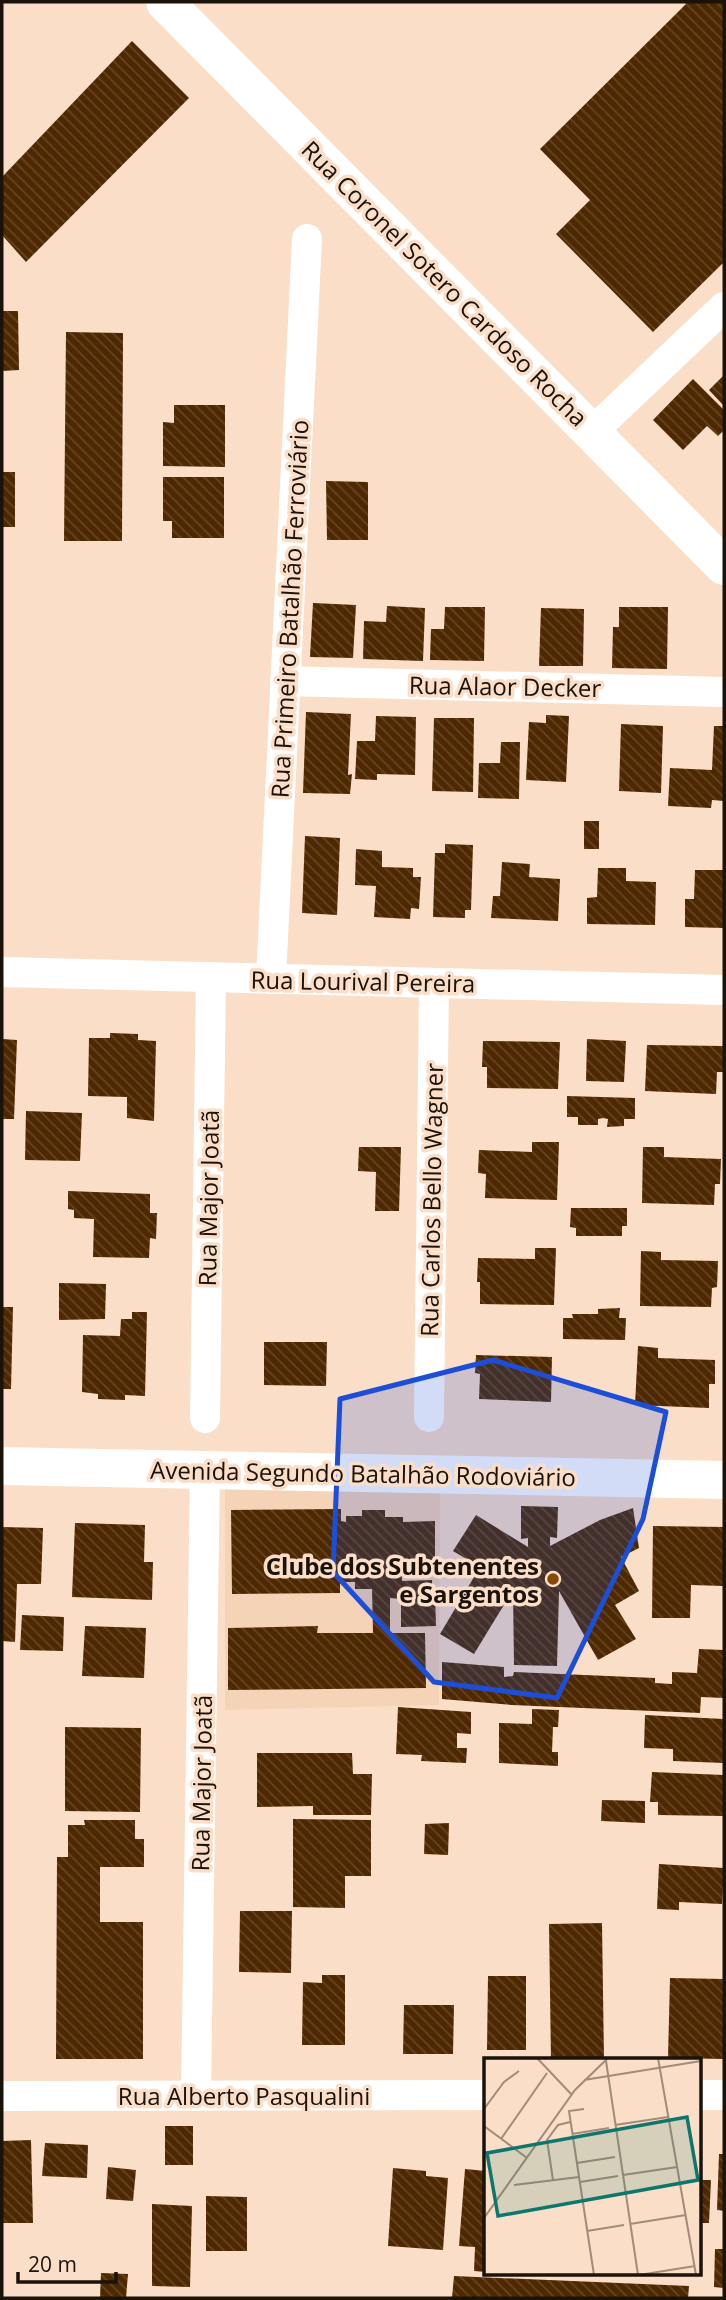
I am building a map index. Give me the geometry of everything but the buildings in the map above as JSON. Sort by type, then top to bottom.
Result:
[{"type":"street","name":"Rua Coronel Sotero Cardoso Rocha","points":[[165,2],[724,566]]},
{"type":"street","name":"Rua Primeiro Batalhão Ferroviário","points":[[271,979],[307,239]]},
{"type":"street","points":[[593,431],[724,307]]},
{"type":"street","name":"Rua Alaor Decker","points":[[285,681],[724,692]]},
{"type":"street","name":"Rua Lourival Pereira","points":[[2,972],[724,990]]},
{"type":"street","name":"Rua Major Joatã","points":[[205,1418],[211,978]]},
{"type":"street","name":"Rua Carlos Bello Wagner","points":[[429,1417],[434,983]]},
{"type":"street","name":"Avenida Segundo Batalhão Rodoviário","points":[[2,1466],[724,1480]]},
{"type":"street","name":"Rua Major Joatã","points":[[196,2095],[205,1470]]},
{"type":"street","name":"Rua Alberto Pasqualini","points":[[2,2096],[484,2095]]},
{"type":"street","points":[[702,2095],[724,2095]]},
{"type":"highlighted area","points":[[493,1360],[666,1412],[643,1519],[557,1698],[434,1682],[333,1572],[340,1399]]},
{"type":"shaded area","points":[[225,1486],[440,1488],[439,1705],[225,1710]]},
{"type":"place","name":"Clube dos Subtenentes e Sargentos","points":[[553,1579]]}]
